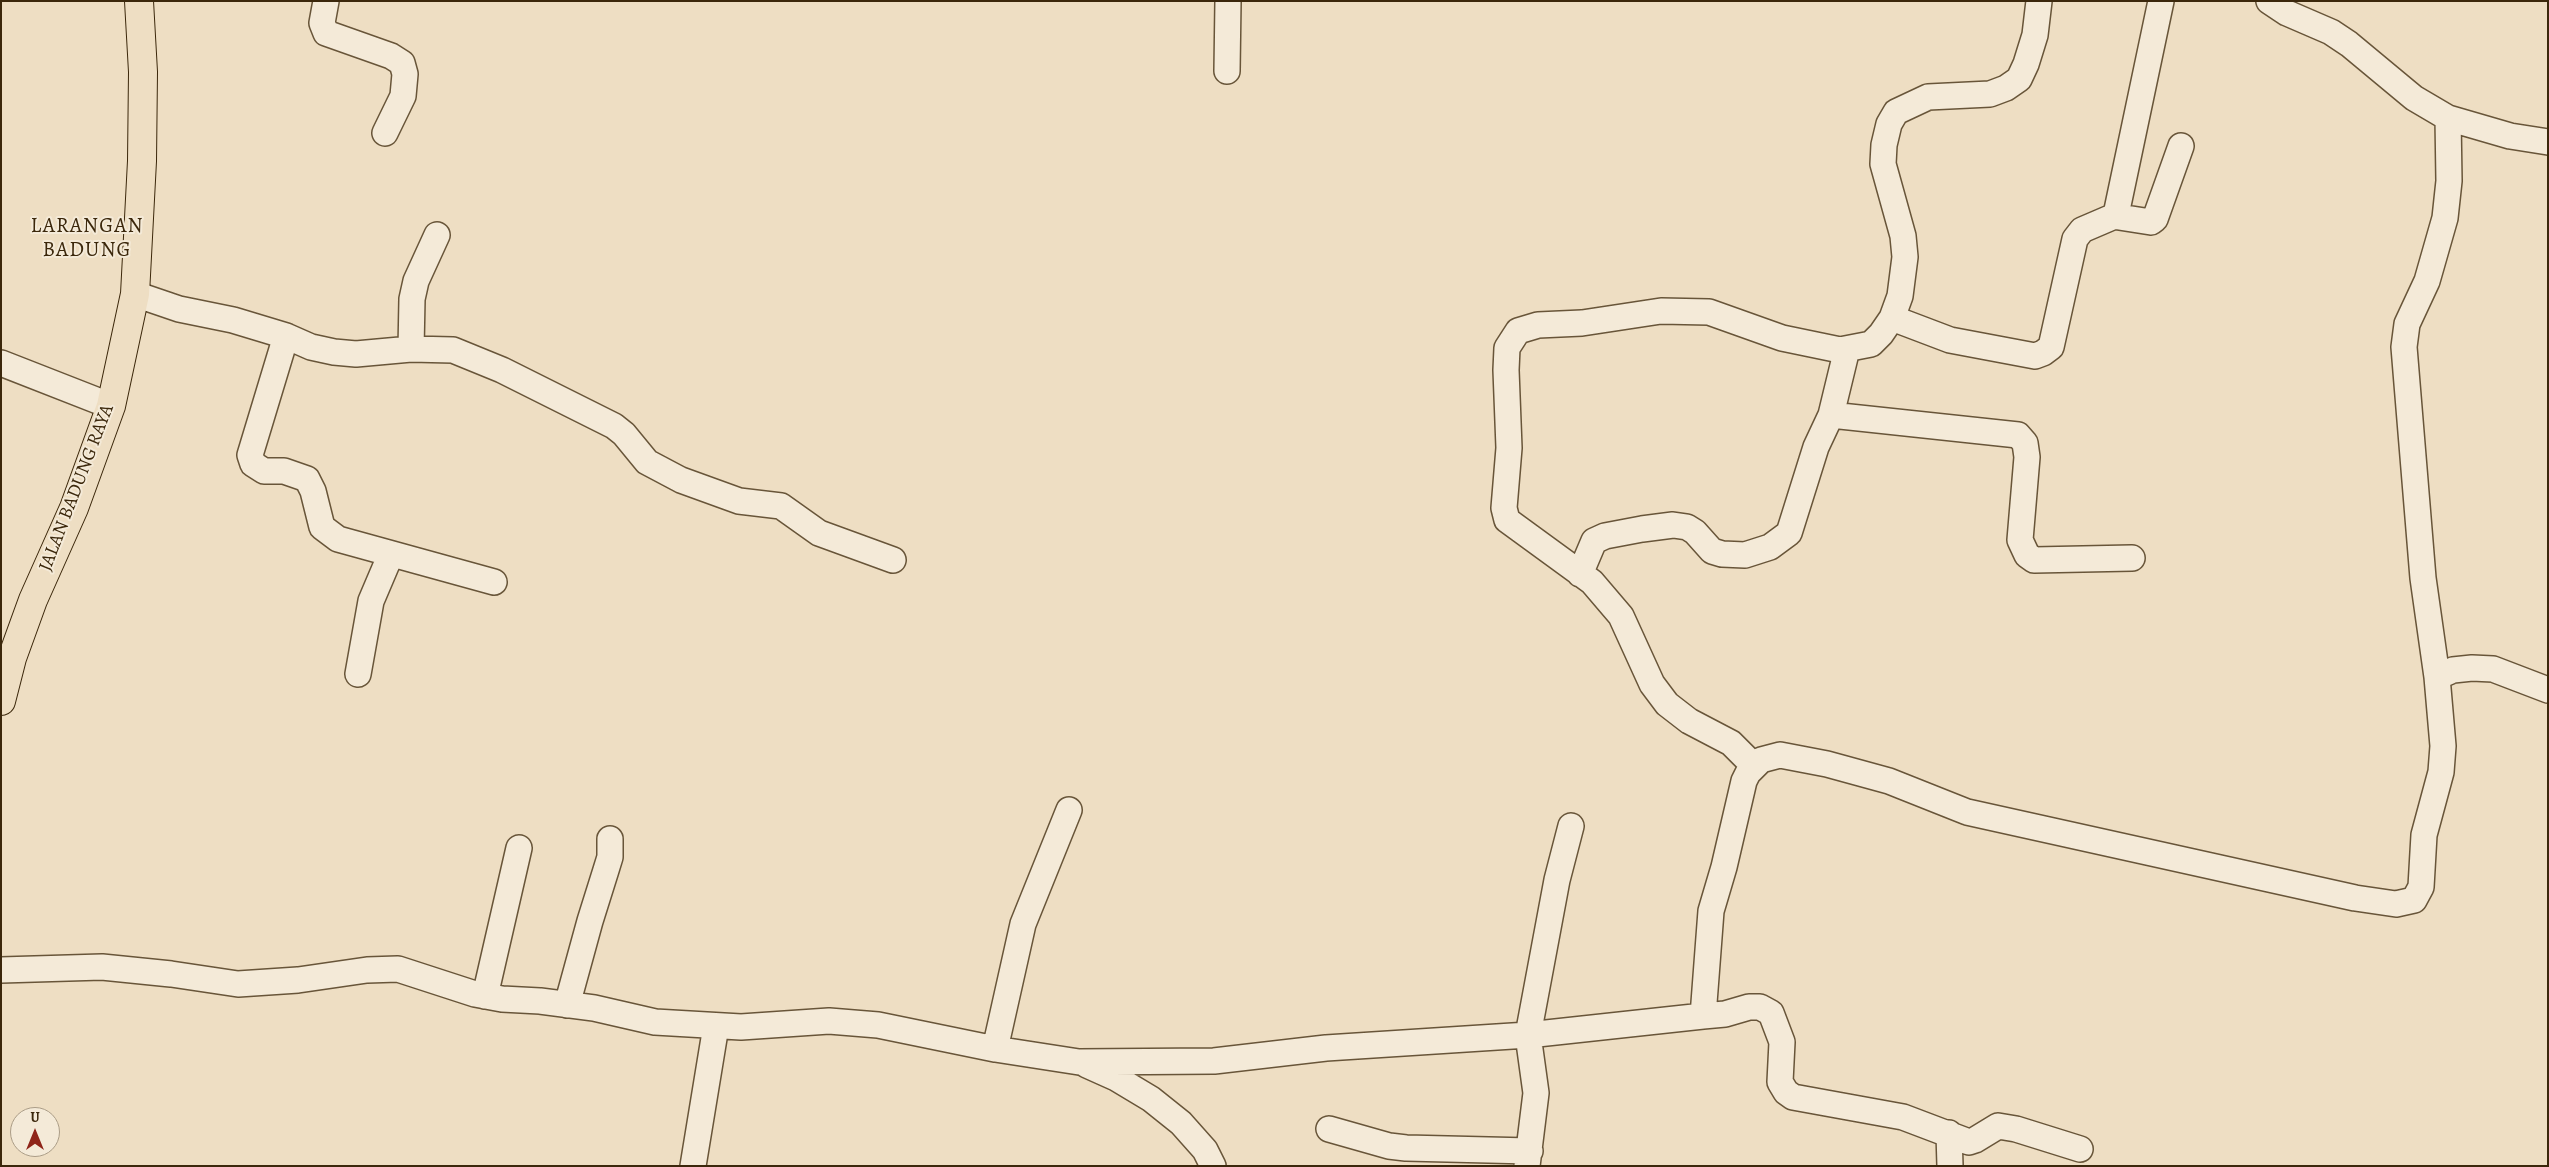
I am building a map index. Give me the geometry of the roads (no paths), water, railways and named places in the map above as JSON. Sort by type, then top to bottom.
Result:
[{"type":"main road","name":"JALAN BADUNG RAYA","points":[[1,701],[12,658],[33,600],[74,508],[111,406],[135,294],[142,161],[143,82],[139,1]]},
{"type":"street","points":[[326,1],[322,24],[326,33],[390,56],[402,63],[405,74],[403,96],[385,133]]},
{"type":"street","points":[[1227,71],[1228,1]]},
{"type":"street","points":[[1754,766],[1731,743],[1689,721],[1668,704],[1652,684],[1621,616],[1592,582],[1507,520],[1504,508],[1508,448],[1507,348],[1518,331],[1538,325],[1582,323],[1661,311],[1709,312],[1782,338],[1840,350],[1871,344],[1892,318],[1900,296],[1905,257],[1903,236],[1883,164],[1884,145],[1889,124],[1896,112],[1928,97],[1990,94],[2006,88],[2019,78],[2026,64],[2035,35],[2039,1]]},
{"type":"street","points":[[2117,215],[2161,1]]},
{"type":"street","points":[[2269,1],[2287,13],[2331,32],[2349,44],[2414,98],[2448,118],[2510,136],[2548,142]]},
{"type":"street","points":[[1703,1016],[1711,911],[1724,867],[1744,781],[1754,766],[1770,756],[1790,755],[1889,782],[1967,812],[2197,862],[2257,878],[2396,904],[2414,900],[2422,888],[2424,835],[2441,772],[2443,746],[2437,677],[2423,578],[2404,347],[2407,324],[2434,264],[2444,218],[2449,181],[2448,118]]},
{"type":"street","points":[[1892,318],[1950,340],[2035,356],[2043,354],[2051,347],[2076,239],[2082,230],[2117,215],[2119,217],[2151,222],[2155,219],[2181,146]]},
{"type":"street","points":[[411,349],[412,299],[416,281],[437,235]]},
{"type":"street","points":[[135,294],[179,310],[220,316],[286,336],[311,347],[356,354],[411,349],[453,350],[485,362],[614,426],[624,434],[647,462],[681,480],[739,501],[781,506],[819,533],[893,560]]},
{"type":"street","points":[[286,336],[250,455],[253,464],[264,470],[284,470],[307,479],[313,491],[322,528],[338,539],[494,582]]},
{"type":"street","points":[[1580,574],[1594,541],[1605,536],[1660,526],[1687,528],[1695,532],[1712,551],[1722,554],[1745,555],[1770,547],[1789,532],[1816,447],[1831,416],[1847,349]]},
{"type":"street","points":[[1,363],[111,406]]},
{"type":"street","points":[[1831,416],[2018,435],[2025,443],[2027,457],[2020,540],[2027,555],[2034,560],[2132,558]]},
{"type":"street","points":[[358,674],[371,601],[392,554]]},
{"type":"street","points":[[2437,677],[2453,670],[2472,668],[2493,670],[2548,690]]},
{"type":"street","points":[[995,1049],[1024,924],[1069,810]]},
{"type":"street","points":[[1329,1129],[1389,1146],[1529,1158],[1536,1093],[1528,1035],[1557,880],[1571,826]]},
{"type":"street","points":[[567,1005],[608,864],[610,839]]},
{"type":"street","points":[[485,996],[520,848]]},
{"type":"street","points":[[1,970],[102,966],[238,984],[298,980],[367,970],[398,969],[485,996],[567,1005],[655,1022],[716,1026],[785,1025],[830,1021],[878,1025],[995,1049],[1079,1062],[1214,1060],[1326,1048],[1528,1035],[1725,1014],[1749,1007],[1760,1007],[1771,1013],[1782,1042],[1780,1082],[1786,1092],[1793,1097],[1903,1116],[1969,1142],[1992,1128],[2016,1128],[2080,1149]]},
{"type":"street","points":[[693,1166],[716,1026]]},
{"type":"street","points":[[1079,1062],[1116,1078],[1152,1099],[1181,1123],[1205,1150],[1213,1166]]},
{"type":"street","points":[[1949,1133],[1950,1166]]},
{"type":"district","name":"LARANGAN BADUNG","points":[[87,239]]}]
